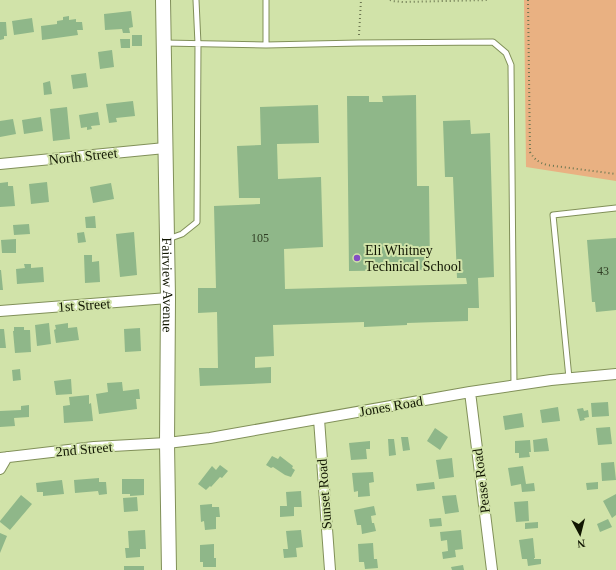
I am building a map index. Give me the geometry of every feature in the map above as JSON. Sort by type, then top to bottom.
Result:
[{"type":"street","name":"Fairview Avenue","points":[[163,0],[168,298],[167,443],[169,570]]},
{"type":"street","name":"North Street","points":[[0,164],[165,148]]},
{"type":"street","name":"1st Street","points":[[0,311],[168,298]]},
{"type":"street","name":"Jones Road","points":[[167,443],[210,438],[470,392],[569,378],[616,374]]},
{"type":"street","name":"Pease Road","points":[[470,392],[492,570]]},
{"type":"street","name":"Sunset Road","points":[[319,419],[330,570]]},
{"type":"street","name":"2nd Street","points":[[3,457],[94,447],[167,443]]},
{"type":"street","points":[[0,468],[3,457]]},
{"type":"lane","points":[[167,239],[182,234],[197,222],[198,44],[196,0]]},
{"type":"lane","points":[[266,0],[266,45]]},
{"type":"lane","points":[[164,43],[266,45],[493,42],[506,53],[511,65],[514,386]]},
{"type":"lane","points":[[569,378],[553,214],[616,208]]},
{"type":"path","points":[[359,43],[361,0]]},
{"type":"path","points":[[390,0],[403,2],[488,0]]},
{"type":"path","points":[[528,0],[530,152],[538,162],[547,165],[616,174]]},
{"type":"shaded area","points":[[524,0],[616,0],[616,181],[526,167]]},
{"type":"building","points":[[131,11],[133,27],[129,28],[130,33],[123,33],[122,29],[105,30],[104,14]]},
{"type":"building","points":[[69,16],[69,20],[76,19],[76,22],[82,22],[83,30],[77,30],[78,35],[42,40],[41,26],[57,24],[57,21],[63,20],[63,17]]},
{"type":"building","points":[[32,18],[34,32],[14,35],[12,21]]},
{"type":"building","points":[[0,22],[6,22],[7,36],[4,36],[4,39],[0,40]]},
{"type":"building","points":[[132,35],[142,35],[142,46],[132,46]]},
{"type":"building","points":[[120,39],[130,39],[130,48],[121,48]]},
{"type":"building","points":[[112,50],[114,67],[100,69],[98,52]]},
{"type":"building","points":[[86,73],[88,87],[73,89],[71,75]]},
{"type":"building","points":[[50,81],[52,94],[44,95],[43,83]]},
{"type":"building","points":[[416,95],[417,186],[429,186],[430,270],[349,271],[347,96],[369,96],[369,102],[383,102],[382,96]]},
{"type":"building","points":[[133,101],[135,116],[116,118],[117,122],[109,123],[106,104]]},
{"type":"building","points":[[318,105],[319,143],[277,144],[278,179],[321,177],[323,247],[284,249],[285,289],[467,284],[466,278],[457,278],[453,177],[445,177],[443,121],[470,120],[471,134],[490,133],[494,277],[478,278],[479,308],[468,308],[468,321],[407,323],[407,325],[364,327],[364,322],[273,325],[274,356],[255,357],[255,368],[271,367],[271,383],[200,386],[199,368],[218,368],[217,312],[198,313],[198,288],[216,288],[214,206],[260,204],[260,198],[239,198],[237,146],[261,145],[260,107]]},
{"type":"building","points":[[67,107],[70,139],[53,141],[50,109]]},
{"type":"building","points":[[98,112],[100,125],[91,126],[92,129],[87,130],[87,127],[81,128],[79,115]]},
{"type":"building","points":[[41,117],[43,131],[24,134],[22,120]]},
{"type":"building","points":[[13,119],[16,134],[0,137],[0,121]]},
{"type":"building","points":[[8,182],[8,186],[13,186],[15,206],[0,207],[0,183]]},
{"type":"building","points":[[47,182],[49,202],[31,204],[29,184]]},
{"type":"building","points":[[111,183],[114,199],[93,203],[90,187]]},
{"type":"building","points":[[95,216],[96,228],[86,228],[85,217]]},
{"type":"building","points":[[29,224],[30,234],[14,235],[13,225]]},
{"type":"building","points":[[84,232],[86,242],[78,243],[77,233]]},
{"type":"building","points":[[134,232],[137,275],[120,277],[116,234]]},
{"type":"building","points":[[616,238],[616,310],[596,312],[595,302],[592,302],[587,240]]},
{"type":"building","points":[[16,239],[16,253],[2,253],[1,240]]},
{"type":"building","points":[[84,255],[92,255],[92,262],[99,261],[100,282],[85,283]]},
{"type":"building","points":[[24,264],[31,264],[31,268],[43,267],[44,282],[17,284],[16,269],[25,268]]},
{"type":"building","points":[[1,270],[3,290],[0,290]]},
{"type":"building","points":[[49,323],[51,344],[37,346],[35,325]]},
{"type":"building","points":[[68,323],[68,328],[77,327],[79,340],[56,343],[54,330],[56,329],[55,325]]},
{"type":"building","points":[[14,327],[24,327],[24,330],[30,330],[31,352],[15,353]]},
{"type":"building","points":[[140,328],[141,351],[125,352],[124,329]]},
{"type":"building","points":[[0,329],[4,329],[6,348],[0,348]]},
{"type":"building","points":[[20,369],[21,380],[13,381],[12,370]]},
{"type":"building","points":[[71,379],[72,394],[56,395],[54,381]]},
{"type":"building","points":[[122,382],[123,391],[139,389],[140,399],[136,399],[137,409],[99,414],[96,394],[108,392],[107,383]]},
{"type":"building","points":[[89,395],[89,404],[91,403],[93,421],[64,423],[63,406],[70,405],[69,397]]},
{"type":"building","points":[[608,402],[609,416],[592,417],[591,403]]},
{"type":"building","points":[[29,405],[29,417],[14,418],[15,426],[0,427],[0,411],[21,410],[21,406]]},
{"type":"building","points":[[558,407],[560,421],[542,423],[540,410]]},
{"type":"building","points":[[583,408],[584,411],[588,410],[589,417],[580,421],[577,409]]},
{"type":"building","points":[[522,413],[524,427],[505,430],[503,416]]},
{"type":"building","points":[[610,427],[612,444],[598,445],[596,428]]},
{"type":"building","points":[[435,428],[448,437],[440,450],[427,441]]},
{"type":"building","points":[[401,437],[408,437],[410,450],[403,451]]},
{"type":"building","points":[[547,438],[549,451],[534,452],[533,440]]},
{"type":"building","points":[[388,439],[394,439],[396,455],[389,456]]},
{"type":"building","points":[[530,440],[530,457],[519,458],[519,453],[515,453],[515,441]]},
{"type":"building","points":[[370,441],[370,449],[366,449],[367,459],[351,460],[349,443]]},
{"type":"building","points":[[272,456],[278,459],[280,456],[293,466],[292,468],[295,470],[291,477],[273,467],[271,468],[266,465]]},
{"type":"building","points":[[452,458],[454,477],[439,479],[436,460]]},
{"type":"building","points":[[614,462],[616,480],[602,481],[601,463]]},
{"type":"building","points":[[220,465],[228,471],[222,478],[220,477],[211,487],[210,486],[206,490],[198,484],[212,466],[216,470]]},
{"type":"building","points":[[523,466],[526,484],[534,483],[535,491],[522,492],[521,484],[511,486],[508,468]]},
{"type":"building","points":[[373,472],[374,482],[369,483],[370,496],[358,497],[358,491],[354,492],[352,473]]},
{"type":"building","points":[[99,478],[99,482],[106,482],[107,494],[99,495],[98,491],[75,493],[74,480]]},
{"type":"building","points":[[122,479],[144,479],[144,495],[130,496],[130,494],[122,494]]},
{"type":"building","points":[[62,480],[64,494],[43,496],[43,492],[37,492],[36,483]]},
{"type":"building","points":[[434,482],[435,489],[417,491],[416,484]]},
{"type":"building","points":[[598,482],[598,489],[587,490],[586,483]]},
{"type":"building","points":[[301,491],[302,507],[294,507],[294,516],[280,517],[280,506],[287,506],[286,492]]},
{"type":"building","points":[[616,494],[616,515],[612,518],[603,501]]},
{"type":"building","points":[[21,495],[32,504],[10,530],[0,521]]},
{"type":"building","points":[[456,495],[459,512],[445,514],[442,496]]},
{"type":"building","points":[[137,497],[138,511],[124,512],[123,498]]},
{"type":"building","points":[[528,501],[529,521],[516,522],[514,502]]},
{"type":"building","points":[[212,504],[212,507],[219,507],[220,517],[216,517],[216,529],[205,530],[204,521],[201,522],[200,505]]},
{"type":"building","points":[[374,506],[376,515],[371,516],[372,523],[374,523],[376,531],[362,534],[361,525],[357,525],[354,510]]},
{"type":"building","points":[[441,518],[442,526],[430,527],[429,519]]},
{"type":"building","points":[[608,519],[612,527],[600,532],[597,524]]},
{"type":"building","points":[[538,522],[538,528],[525,529],[525,523]]},
{"type":"building","points":[[145,530],[146,549],[140,549],[140,557],[126,558],[125,548],[129,548],[128,531]]},
{"type":"building","points":[[301,530],[303,547],[296,548],[297,557],[284,558],[283,549],[288,549],[286,531]]},
{"type":"building","points":[[461,530],[463,549],[455,550],[456,557],[443,559],[442,552],[448,551],[447,540],[441,541],[440,532]]},
{"type":"building","points":[[0,533],[7,536],[0,553]]},
{"type":"building","points":[[533,538],[534,559],[541,559],[541,564],[528,566],[527,559],[522,559],[519,540]]},
{"type":"building","points":[[373,543],[374,559],[377,559],[378,568],[365,569],[364,562],[359,562],[358,544]]},
{"type":"building","points":[[214,544],[214,558],[216,558],[216,567],[203,567],[203,562],[200,562],[200,545]]},
{"type":"building","points":[[463,565],[464,570],[452,570],[451,567]]},
{"type":"building","points":[[124,566],[144,566],[144,570],[124,570]]},
{"type":"place","name":"Eli Whitney Technical School","points":[[357,258]]}]
